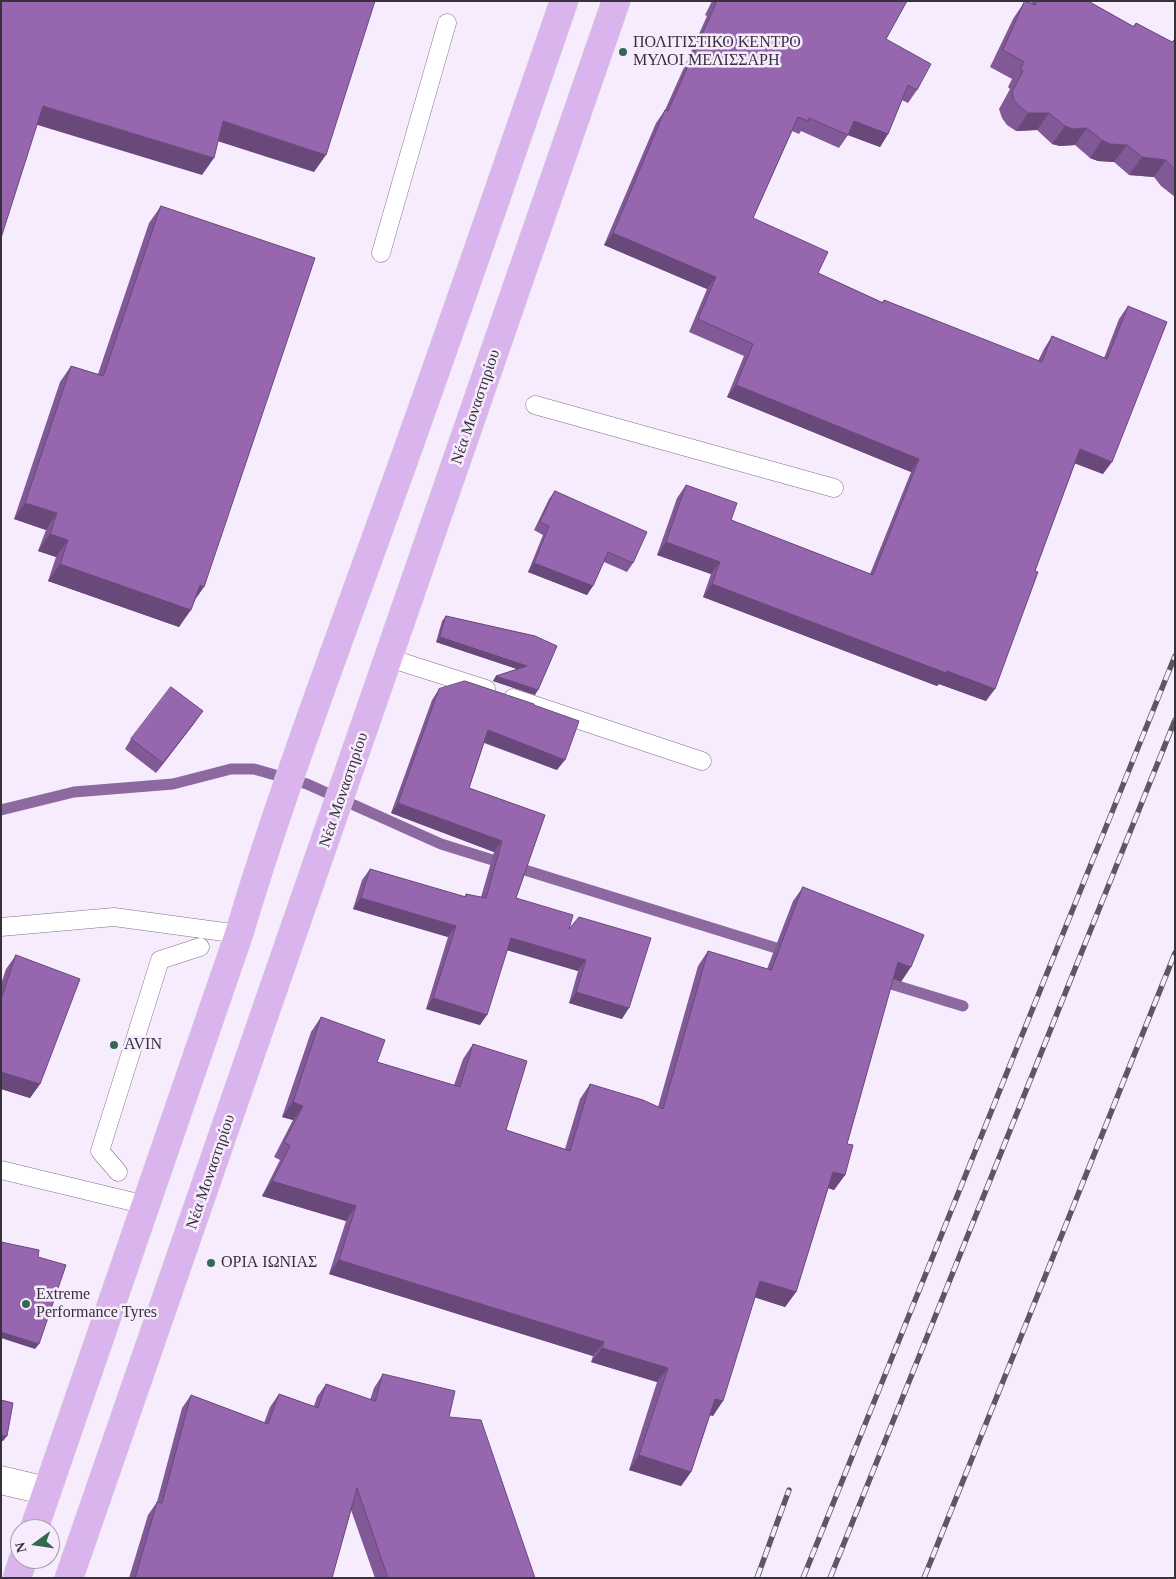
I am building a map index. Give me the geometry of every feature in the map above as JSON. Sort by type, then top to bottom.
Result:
[{"type":"main road","points":[[37,1519],[239,934],[256,877],[307,727],[468,284],[564,1]]},
{"type":"main road","name":"Νέα Μοναστηρίου","points":[[69,1578],[390,658],[616,1]]},
{"type":"street","points":[[1,1480],[46,1491]]},
{"type":"lane","points":[[381,253],[447,23]]},
{"type":"lane","points":[[535,405],[834,488]]},
{"type":"lane","points":[[390,658],[702,761]]},
{"type":"lane","points":[[1,927],[114,917],[239,934]]},
{"type":"lane","points":[[118,1172],[100,1151],[160,960],[200,947]]},
{"type":"lane","points":[[1,1170],[146,1205]]},
{"type":"building","points":[[1,1],[375,1],[326,155],[223,121],[214,158],[43,106],[1,238]]},
{"type":"building","points":[[714,1],[907,1],[886,39],[931,64],[917,90],[908,85],[888,134],[854,121],[848,135],[809,118],[808,121],[798,117],[753,218],[828,252],[818,273],[883,303],[884,300],[1042,362],[1052,336],[1107,359],[1128,306],[1167,322],[1112,462],[1080,449],[1035,571],[1038,572],[995,689],[947,671],[946,673],[712,584],[720,562],[666,542],[686,485],[737,503],[731,520],[873,575],[919,459],[736,385],[753,344],[698,319],[716,277],[613,233],[665,110],[668,111],[716,3]]},
{"type":"building","points":[[1025,1],[1035,5],[1037,1],[1088,1],[1134,27],[1136,23],[1172,42],[1175,40],[1175,170],[1166,160],[1142,157],[1127,145],[1110,144],[1102,140],[1087,128],[1073,129],[1065,126],[1049,113],[1028,113],[1020,107],[1014,100],[1012,92],[1023,71],[1020,70],[1024,62],[1003,50]]},
{"type":"building","points":[[161,206],[315,258],[204,587],[200,585],[191,610],[60,564],[68,540],[50,534],[57,513],[25,503],[71,366],[103,376]]},
{"type":"building","points":[[555,491],[647,532],[633,563],[608,552],[593,586],[534,563],[549,526],[540,522]]},
{"type":"building","points":[[446,616],[535,636],[557,646],[538,690],[496,676],[527,666],[440,637]]},
{"type":"building","points":[[465,681],[579,721],[565,760],[488,730],[469,788],[545,815],[516,898],[573,915],[569,929],[579,917],[651,938],[629,1008],[576,992],[586,960],[511,938],[487,1015],[433,998],[456,926],[361,898],[370,869],[466,897],[466,894],[486,898],[502,841],[398,803],[439,689]]},
{"type":"building","points":[[171,687],[203,711],[163,763],[131,739]]},
{"type":"building","points":[[803,887],[924,935],[911,967],[898,962],[847,1144],[853,1145],[845,1175],[833,1172],[796,1292],[760,1281],[723,1401],[715,1399],[691,1472],[639,1455],[668,1368],[602,1348],[604,1342],[339,1260],[356,1206],[272,1181],[290,1146],[284,1142],[303,1106],[293,1102],[321,1017],[385,1040],[377,1062],[460,1087],[473,1044],[527,1061],[506,1130],[570,1151],[590,1084],[643,1100],[663,1109],[708,951],[771,970]]},
{"type":"building","points":[[16,955],[80,979],[40,1084],[1,1072],[1,1000]]},
{"type":"building","name":"Extreme Performance Tyres","points":[[1,1242],[39,1250],[38,1257],[66,1265],[39,1344],[1,1332]]},
{"type":"building","points":[[383,1374],[455,1391],[449,1417],[481,1420],[535,1578],[388,1578],[357,1488],[332,1578],[135,1578],[157,1502],[162,1503],[191,1395],[268,1424],[279,1394],[318,1408],[326,1384],[375,1401]]},
{"type":"building","points":[[1,1400],[13,1403],[7,1436],[1,1436]]},
{"type":"waterway","points":[[1,810],[74,792],[173,784],[231,769],[254,769],[307,784],[441,844],[789,952]]},
{"type":"waterway","points":[[878,980],[963,1006]]},
{"type":"railway","points":[[803,1578],[1175,656]]},
{"type":"railway","points":[[830,1578],[1175,720]]},
{"type":"railway","points":[[924,1578],[1175,953]]},
{"type":"railway","points":[[757,1578],[789,1490]]},
{"type":"place","name":"ΠΟΛΙΤΙΣΤΙΚΟ ΚΕΝΤΡΟ ΜΥΛΟΙ ΜΕΛΙΣΣΑΡΗ","points":[[623,52]]},
{"type":"place","name":"AVIN","points":[[114,1045]]},
{"type":"place","name":"ΟΡΙΑ ΙΩΝΙΑΣ","points":[[211,1263]]},
{"type":"place","name":"Extreme Performance Tyres","points":[[26,1304]]}]
